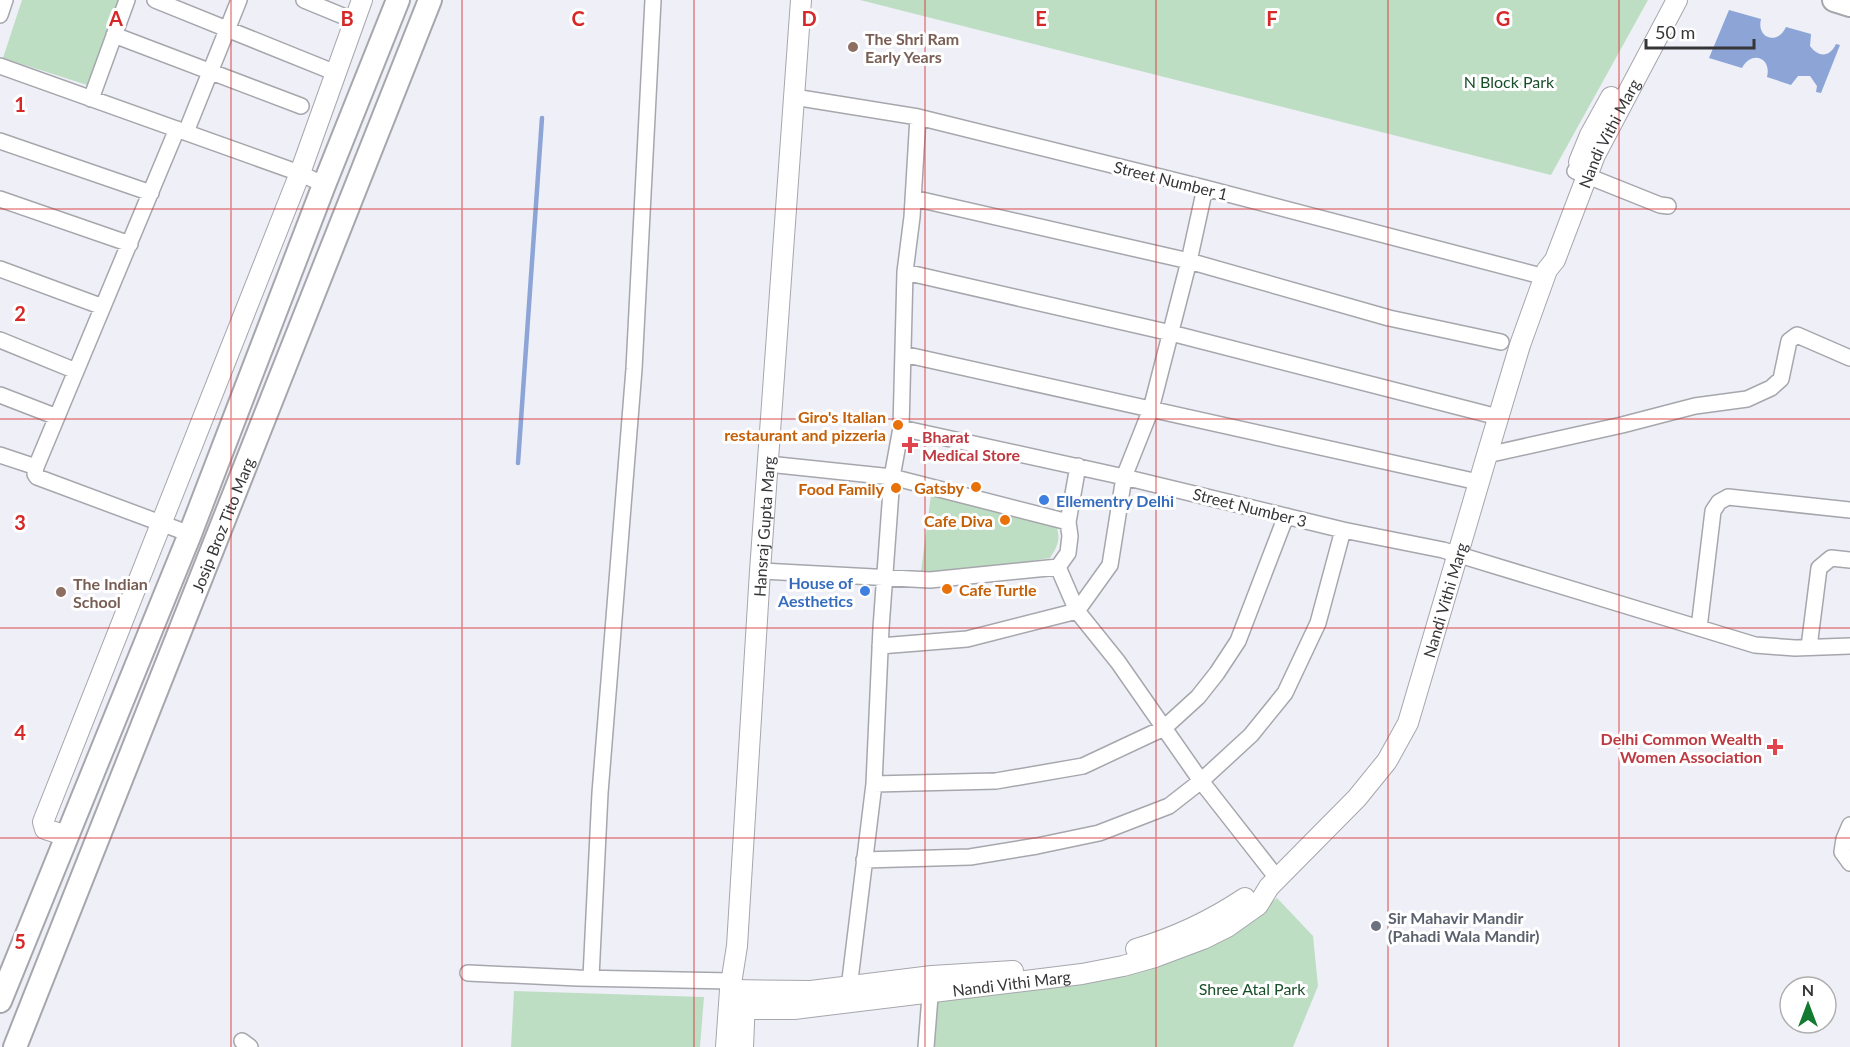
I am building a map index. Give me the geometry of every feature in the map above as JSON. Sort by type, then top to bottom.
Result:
[{"type":"main road","name":"Josip Broz Tito Marg","points":[[0,1001],[190,534],[324,185],[398,0]]},
{"type":"main road","name":"Josip Broz Tito Marg","points":[[15,1047],[430,0]]},
{"type":"main road","points":[[1834,0],[1850,5]]},
{"type":"street","points":[[0,15],[5,0]]},
{"type":"street","points":[[91,99],[127,0]]},
{"type":"street","points":[[155,0],[336,73]]},
{"type":"street","points":[[190,534],[37,477],[35,474],[151,193],[210,72],[239,0]]},
{"type":"street","points":[[304,0],[355,21]]},
{"type":"street","points":[[67,836],[45,829],[43,822],[300,173],[362,0]]},
{"type":"street","points":[[591,977],[600,793],[634,369],[653,0]]},
{"type":"street","name":"Hansraj Gupta Marg","points":[[743,1047],[736,996],[737,946],[760,571],[801,0]]},
{"type":"street","name":"Nandi Vithi Marg","points":[[736,996],[1082,974],[1155,957],[1203,939],[1227,927],[1258,905],[1273,882],[1357,798],[1387,761],[1408,723],[1520,345],[1546,273],[1555,260],[1581,174],[1590,135],[1664,0]]},
{"type":"street","name":"Nandi Vithi Marg","points":[[1581,174],[1595,155],[1677,0]]},
{"type":"street","points":[[114,35],[301,106]]},
{"type":"street","points":[[0,66],[300,173],[324,185]]},
{"type":"street","name":"Street Number 1","points":[[794,97],[918,117],[1546,273]]},
{"type":"street","points":[[849,988],[874,784],[880,646],[892,477],[901,428],[905,272],[918,117]]},
{"type":"street","points":[[0,141],[151,193]]},
{"type":"street","points":[[1581,174],[1668,206]]},
{"type":"street","points":[[880,646],[967,639],[1077,610],[1110,565],[1124,477],[1151,409],[1205,189]]},
{"type":"street","points":[[913,198],[1189,261],[1389,318],[1501,342]]},
{"type":"street","points":[[0,199],[130,244]]},
{"type":"street","points":[[0,269],[103,307]]},
{"type":"street","points":[[905,272],[1171,333],[1498,417]]},
{"type":"street","points":[[1486,455],[1622,425],[1695,406],[1747,399],[1771,388],[1782,379],[1790,341],[1797,335],[1850,358]]},
{"type":"street","points":[[0,340],[76,371]]},
{"type":"street","points":[[903,354],[1478,482]]},
{"type":"street","points":[[0,395],[57,417]]},
{"type":"street","name":"Street Number 3","points":[[901,428],[1078,466],[1343,530],[1458,554],[1755,645],[1850,646]]},
{"type":"street","points":[[0,455],[36,467]]},
{"type":"street","points":[[768,464],[892,477],[1068,522]]},
{"type":"street","points":[[760,571],[930,580],[1058,567],[1068,554],[1070,536],[1068,522],[1078,466]]},
{"type":"street","points":[[1699,628],[1713,511],[1719,502],[1728,497],[1850,510]]},
{"type":"street","points":[[874,784],[996,781],[1083,766],[1164,728],[1198,697],[1238,641],[1286,516]]},
{"type":"street","points":[[864,860],[970,857],[1099,833],[1169,806],[1201,781],[1251,735],[1285,693],[1318,623],[1343,530]]},
{"type":"street","points":[[1809,647],[1819,568],[1831,558],[1850,560]]},
{"type":"street","points":[[1058,567],[1077,610],[1118,662],[1273,882]]},
{"type":"street","points":[[1850,825],[1844,838],[1842,852],[1850,863]]},
{"type":"street","points":[[468,973],[591,977],[736,996]]},
{"type":"street","points":[[926,1047],[931,984]]},
{"type":"street","name":"Nandi Vithi Marg","points":[[736,996],[794,1009],[931,984]]},
{"type":"street","name":"Hansraj Gupta Marg","points":[[726,1047],[736,996]]},
{"type":"green space","points":[[22,0],[119,0],[87,85],[3,58]]},
{"type":"green space","name":"N Block Park","points":[[860,0],[1648,0],[1551,175]]},
{"type":"green space","points":[[931,495],[1056,525],[1057,546],[1050,558],[920,579]]},
{"type":"green space","name":"Shree Atal Park","points":[[1277,898],[1313,936],[1318,986],[1293,1047],[931,1047],[934,995],[1228,935]]},
{"type":"green space","points":[[514,991],[704,997],[700,1047],[511,1047]]},
{"type":"water","points":[[1729,10],[1761,19],[1762,31],[1769,37],[1778,36],[1786,27],[1811,34],[1810,46],[1817,53],[1828,54],[1836,44],[1840,45],[1821,93],[1816,92],[1817,86],[1810,76],[1798,76],[1791,85],[1767,77],[1768,70],[1760,58],[1750,59],[1742,68],[1709,58]]},
{"type":"waterway","points":[[518,463],[542,118]]},
{"type":"place","name":"The Shri Ram Early Years","points":[[853,47]]},
{"type":"place","name":"Giro's Italian restaurant and pizzeria","points":[[898,425]]},
{"type":"place","name":"Bharat Medical Store","points":[[910,445]]},
{"type":"place","name":"Gatsby","points":[[976,487]]},
{"type":"place","name":"Food Family","points":[[896,488]]},
{"type":"place","name":"Ellementry Delhi","points":[[1044,500]]},
{"type":"place","name":"Cafe Diva","points":[[1005,520]]},
{"type":"place","name":"Cafe Turtle","points":[[947,589]]},
{"type":"place","name":"House of Aesthetics","points":[[865,591]]},
{"type":"place","name":"The Indian School","points":[[61,592]]},
{"type":"place","name":"Delhi Common Wealth Women Association","points":[[1775,747]]},
{"type":"place","name":"Sir Mahavir Mandir (Pahadi Wala Mandir)","points":[[1376,926]]}]
